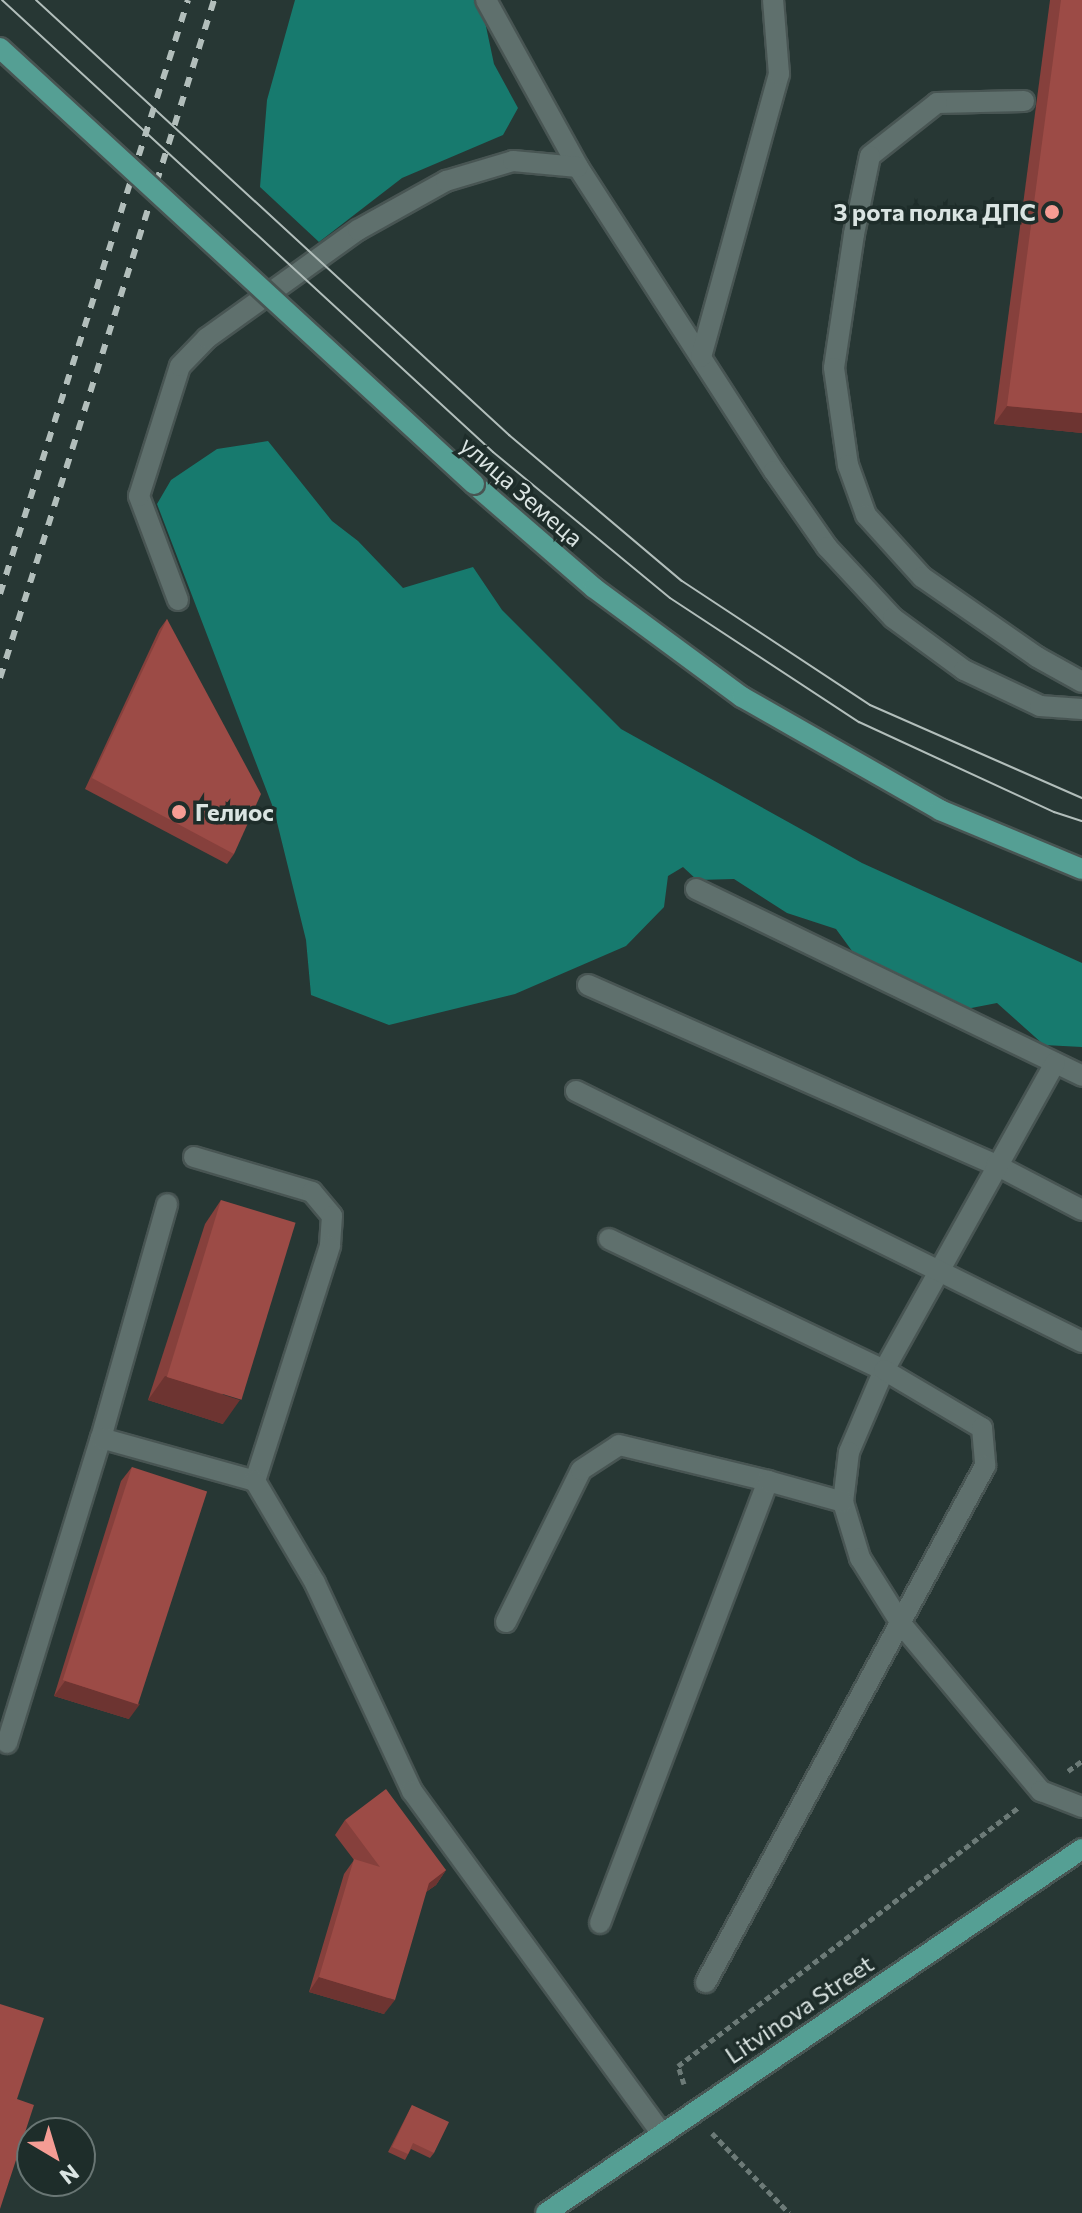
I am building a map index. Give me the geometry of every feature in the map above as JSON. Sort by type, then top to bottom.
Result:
[{"type":"main road","name":"улица Земеца","points":[[0,48],[474,484],[594,588],[742,697],[940,810],[1082,869]]},
{"type":"main road","name":"Litvinova Street","points":[[546,2213],[661,2132],[1082,1849]]},
{"type":"lane","points":[[486,0],[578,167],[827,547],[893,618],[964,670],[1040,706],[1082,709]]},
{"type":"lane","points":[[701,357],[779,74],[773,0]]},
{"type":"lane","points":[[1024,101],[937,103],[870,156],[834,368],[848,465],[866,515],[922,577],[1037,657],[1082,682]]},
{"type":"lane","points":[[178,600],[139,496],[180,366],[207,338],[358,230],[446,181],[513,161],[578,167]]},
{"type":"lane","points":[[696,889],[1082,1076]]},
{"type":"lane","points":[[588,985],[996,1165],[1082,1210]]},
{"type":"lane","points":[[1055,1063],[884,1370],[849,1452],[843,1502],[860,1558],[902,1625],[1041,1791],[1082,1807]]},
{"type":"lane","points":[[576,1091],[1082,1342]]},
{"type":"lane","points":[[194,1157],[312,1192],[332,1216],[330,1246],[255,1481]]},
{"type":"lane","points":[[7,1743],[101,1438],[167,1204]]},
{"type":"lane","points":[[609,1239],[884,1370],[982,1428],[985,1466],[902,1625],[706,1982]]},
{"type":"lane","points":[[101,1438],[255,1481],[315,1583],[412,1791],[661,2132]]},
{"type":"lane","points":[[506,1622],[581,1470],[619,1445],[843,1502]]},
{"type":"lane","points":[[600,1923],[768,1481]]},
{"type":"green space","points":[[295,0],[474,0],[484,17],[494,64],[518,108],[503,135],[402,178],[319,242],[260,187],[267,100]]},
{"type":"green space","points":[[268,441],[332,521],[358,541],[403,588],[473,567],[502,610],[621,729],[862,863],[1082,963],[1082,1047],[1044,1045],[997,1003],[961,1010],[855,955],[836,929],[787,913],[734,879],[697,880],[683,867],[668,876],[664,907],[626,946],[515,994],[389,1025],[311,995],[306,940],[274,810],[157,504],[171,480],[217,449]]},
{"type":"building","name":"3 рота полка ДПС","points":[[1061,0],[1082,0],[1082,413],[1007,406]]},
{"type":"building","points":[[167,619],[261,794],[234,854],[92,778]]},
{"type":"building","points":[[221,1200],[296,1223],[242,1400],[167,1377]]},
{"type":"building","points":[[132,1467],[207,1491],[138,1704],[63,1680]]},
{"type":"building","points":[[386,1789],[446,1870],[429,1883],[395,2000],[319,1977],[354,1859],[380,1867],[345,1820]]},
{"type":"building","points":[[0,2004],[44,2018],[17,2099],[34,2105],[30,2117],[16,2117],[16,2160],[0,2209]]},
{"type":"building","points":[[412,2105],[449,2122],[434,2153],[413,2143],[408,2154],[392,2147]]},
{"type":"tram line","points":[[2,0],[493,452],[670,598],[859,722],[1054,812],[1082,821]]},
{"type":"tram line","points":[[36,0],[509,435],[682,581],[870,705],[1082,798]]},
{"type":"railway","points":[[0,594],[188,0]]},
{"type":"railway","points":[[0,678],[214,0]]},
{"type":"place","name":"3 рота полка ДПС","points":[[1052,212]]},
{"type":"place","name":"Гелиос","points":[[179,812]]}]
